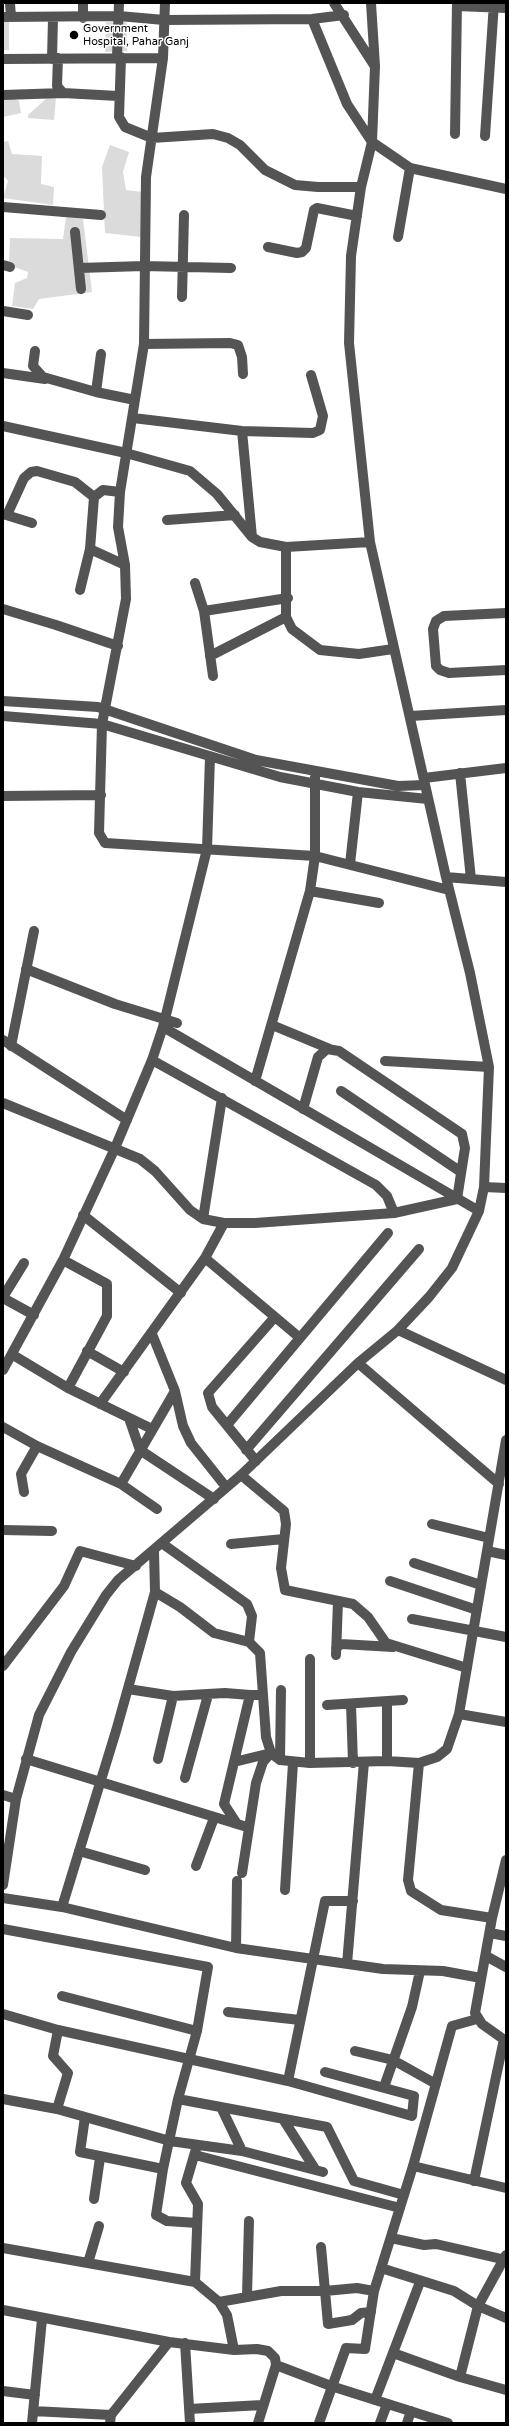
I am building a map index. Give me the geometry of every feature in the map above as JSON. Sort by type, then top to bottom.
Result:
[{"type":"street","points":[[10,3],[7,17],[83,18],[119,16],[164,20],[312,19],[344,15]]},
{"type":"street","points":[[83,3],[83,18]]},
{"type":"street","points":[[119,3],[118,96],[121,123],[150,148]]},
{"type":"street","points":[[165,3],[163,58],[150,148],[144,266],[144,344],[120,492],[118,527],[127,584],[122,631],[104,708],[102,724],[99,833],[105,842],[315,856],[449,890]]},
{"type":"street","points":[[334,3],[344,15],[375,66]]},
{"type":"street","points":[[4,1879],[16,1799],[39,1715],[71,1652],[106,1595],[118,1580],[163,1544],[249,1468],[358,1363],[398,1330],[429,1297],[452,1268],[479,1211],[484,1187],[489,1067],[470,973],[428,799],[411,716],[393,649],[370,542],[349,343],[351,256],[361,187],[372,142],[375,66],[371,3]]},
{"type":"street","points":[[455,134],[457,5],[493,5],[506,8]]},
{"type":"street","points":[[485,136],[493,5]]},
{"type":"street","points":[[53,18],[57,86],[64,93]]},
{"type":"street","points":[[312,19],[347,104],[372,142],[410,168],[506,189]]},
{"type":"street","points":[[3,59],[119,57],[163,58]]},
{"type":"street","points":[[3,95],[64,93],[118,96]]},
{"type":"street","points":[[150,148],[213,134],[228,138],[240,146],[265,170],[295,185],[361,187]]},
{"type":"street","points":[[398,237],[410,168]]},
{"type":"street","points":[[3,207],[101,215]]},
{"type":"street","points":[[268,247],[297,253],[302,252],[306,248],[314,210],[317,208],[357,214]]},
{"type":"street","points":[[182,297],[184,215]]},
{"type":"street","points":[[75,232],[81,289]]},
{"type":"street","points":[[79,268],[144,266],[231,268]]},
{"type":"street","points":[[3,310],[28,315]]},
{"type":"street","points":[[144,344],[230,343],[238,345],[242,357],[243,374]]},
{"type":"street","points":[[35,351],[33,366],[42,378],[135,400]]},
{"type":"street","points":[[96,392],[101,354]]},
{"type":"street","points":[[3,373],[52,380]]},
{"type":"street","points":[[133,418],[242,431],[313,433],[320,430],[323,416],[311,375]]},
{"type":"street","points":[[4,430],[126,453],[190,471],[217,494],[252,537],[260,542],[286,547],[370,542]]},
{"type":"street","points":[[242,431],[252,537]]},
{"type":"street","points":[[32,523],[5,515],[24,478],[31,472],[37,471],[75,482],[94,497]]},
{"type":"street","points":[[80,590],[90,549],[94,497],[103,490],[120,492]]},
{"type":"street","points":[[167,520],[234,514]]},
{"type":"street","points":[[286,547],[288,598],[286,617],[292,629],[320,650],[360,654],[393,649]]},
{"type":"street","points":[[90,549],[125,565]]},
{"type":"street","points":[[195,583],[204,611],[213,676]]},
{"type":"street","points":[[204,611],[288,598]]},
{"type":"street","points":[[3,609],[56,624],[118,646]]},
{"type":"street","points":[[506,613],[444,616],[436,621],[433,629],[436,666],[440,670],[449,673],[506,670]]},
{"type":"street","points":[[210,656],[286,617]]},
{"type":"street","points":[[3,701],[104,708],[256,760],[314,772],[398,786],[424,779],[506,768]]},
{"type":"street","points":[[39,719],[40,703]]},
{"type":"street","points":[[411,716],[506,710]]},
{"type":"street","points":[[3,716],[102,724],[251,770],[358,792],[428,799]]},
{"type":"street","points":[[3,1370],[13,1355],[63,1260],[105,1166],[115,1148],[152,1060],[164,1023],[207,849],[210,757]]},
{"type":"street","points":[[256,1082],[310,891],[315,856],[314,772]]},
{"type":"street","points":[[460,773],[471,879]]},
{"type":"street","points":[[350,864],[358,792]]},
{"type":"street","points":[[3,796],[101,796]]},
{"type":"street","points":[[446,877],[506,882]]},
{"type":"street","points":[[310,891],[379,903]]},
{"type":"street","points":[[34,931],[7,1043],[127,1120]]},
{"type":"street","points":[[26,969],[164,1023],[256,1082],[479,1211]]},
{"type":"street","points":[[164,1023],[177,1023]]},
{"type":"street","points":[[272,1025],[330,1049],[339,1051],[462,1134],[465,1148],[456,1199]]},
{"type":"street","points":[[303,1109],[318,1057],[322,1052],[330,1049]]},
{"type":"street","points":[[152,1060],[376,1185],[387,1196],[394,1213]]},
{"type":"street","points":[[385,1061],[489,1067]]},
{"type":"street","points":[[341,1091],[461,1172]]},
{"type":"street","points":[[203,1219],[222,1098]]},
{"type":"street","points":[[3,1103],[140,1159],[155,1171],[190,1210],[203,1219],[224,1223],[256,1223],[394,1213],[456,1199]]},
{"type":"street","points":[[484,1187],[506,1188]]},
{"type":"street","points":[[83,1215],[181,1293]]},
{"type":"street","points":[[100,1404],[152,1334],[205,1258],[224,1223]]},
{"type":"street","points":[[227,1425],[388,1233]]},
{"type":"street","points":[[246,1450],[419,1249]]},
{"type":"street","points":[[205,1258],[274,1318],[300,1338]]},
{"type":"street","points":[[63,1260],[106,1284],[106,1316],[68,1388]]},
{"type":"street","points":[[24,1263],[3,1297],[34,1315]]},
{"type":"street","points":[[274,1318],[208,1393],[212,1407],[246,1450],[249,1468],[284,1512],[286,1524],[281,1568],[285,1590],[353,1604],[361,1610],[386,1643],[467,1668]]},
{"type":"street","points":[[398,1330],[506,1380]]},
{"type":"street","points":[[152,1334],[175,1391],[183,1426],[191,1443],[226,1487]]},
{"type":"street","points":[[87,1351],[124,1372]]},
{"type":"street","points":[[13,1355],[68,1388],[152,1429]]},
{"type":"street","points":[[358,1363],[498,1484]]},
{"type":"street","points":[[121,1484],[175,1391]]},
{"type":"street","points":[[129,1418],[140,1450],[214,1499]]},
{"type":"street","points":[[3,1426],[37,1446],[121,1484],[157,1508]]},
{"type":"street","points":[[154,1592],[180,1607],[214,1634],[249,1642],[260,1653],[266,1737],[271,1753],[280,1760],[293,1763],[358,1763],[387,1761],[419,1763],[437,1757],[448,1749],[459,1714],[506,1440]]},
{"type":"street","points":[[24,1492],[21,1474],[37,1446]]},
{"type":"street","points":[[432,1524],[489,1538]]},
{"type":"street","points":[[3,1530],[52,1532]]},
{"type":"street","points":[[232,1544],[284,1539]]},
{"type":"street","points":[[163,1544],[248,1604],[252,1616],[249,1642]]},
{"type":"street","points":[[3,1666],[64,1586],[80,1551],[136,1566]]},
{"type":"street","points":[[62,1907],[128,1689],[154,1592],[154,1551]]},
{"type":"street","points":[[487,1551],[506,1555]]},
{"type":"street","points":[[414,1562],[481,1585]]},
{"type":"street","points":[[390,1581],[477,1610]]},
{"type":"street","points":[[338,1601],[336,1651],[341,1644],[397,1647]]},
{"type":"street","points":[[412,1619],[506,1637]]},
{"type":"street","points":[[310,1659],[310,1763]]},
{"type":"street","points":[[128,1689],[173,1696],[263,1695]]},
{"type":"street","points":[[280,1760],[281,1690]]},
{"type":"street","points":[[186,1778],[208,1695]]},
{"type":"street","points":[[237,1824],[224,1804],[250,1695]]},
{"type":"street","points":[[158,1758],[173,1696]]},
{"type":"street","points":[[327,1705],[403,1700]]},
{"type":"street","points":[[387,1702],[387,1761]]},
{"type":"street","points":[[347,1964],[353,1901],[358,1763],[351,1704]]},
{"type":"street","points":[[459,1714],[506,1722]]},
{"type":"street","points":[[234,1762],[271,1753]]},
{"type":"street","points":[[236,1948],[240,1877],[248,1827],[260,1770],[271,1753]]},
{"type":"street","points":[[26,1759],[214,1818],[248,1827]]},
{"type":"street","points":[[285,1890],[293,1763]]},
{"type":"street","points":[[419,1763],[408,1880],[411,1891],[419,1898],[441,1910],[492,1918]]},
{"type":"street","points":[[3,1795],[16,1799]]},
{"type":"street","points":[[196,1866],[214,1818]]},
{"type":"street","points":[[79,1851],[145,1870]]},
{"type":"street","points":[[474,2181],[505,2040],[477,2019],[476,2007],[492,1918],[506,1860]]},
{"type":"street","points":[[3,1898],[62,1907],[236,1948],[383,1969],[443,1971],[481,1978]]},
{"type":"street","points":[[288,2081],[325,1901],[353,1901]]},
{"type":"street","points":[[3,1929],[208,1967],[197,2031],[178,2099],[163,2169],[156,2215],[160,2219],[168,2221],[197,2223]]},
{"type":"street","points":[[490,1933],[506,1936]]},
{"type":"street","points":[[486,1956],[506,1967]]},
{"type":"street","points":[[384,2088],[412,2007],[420,1970]]},
{"type":"street","points":[[62,1996],[197,2031]]},
{"type":"street","points":[[228,2012],[300,2020]]},
{"type":"street","points":[[3,2014],[58,2030],[288,2081],[412,2116],[414,2096],[325,2072]]},
{"type":"street","points":[[318,2423],[346,2348],[365,2349],[374,2291],[413,2166],[452,2026],[477,2019]]},
{"type":"street","points":[[57,2109],[68,2073],[53,2056],[58,2030]]},
{"type":"street","points":[[355,2052],[393,2060],[436,2084]]},
{"type":"street","points":[[3,2099],[57,2109],[170,2141],[242,2151],[319,2170],[283,2118]]},
{"type":"street","points":[[178,2099],[327,2127],[354,2181],[404,2195]]},
{"type":"street","points":[[221,2107],[242,2151]]},
{"type":"street","points":[[85,2117],[80,2152],[100,2158],[163,2169]]},
{"type":"street","points":[[195,2282],[197,2223],[196,2197],[186,2183],[197,2144]]},
{"type":"street","points":[[195,2155],[400,2208]]},
{"type":"street","points":[[94,2199],[100,2158]]},
{"type":"street","points":[[413,2166],[506,2188]]},
{"type":"street","points":[[248,2296],[249,2221]]},
{"type":"street","points":[[88,2264],[99,2226]]},
{"type":"street","points":[[391,2238],[424,2245],[436,2244],[505,2258],[478,2306],[460,2377]]},
{"type":"street","points":[[321,2247],[328,2324],[352,2320],[361,2313],[371,2312]]},
{"type":"street","points":[[3,2248],[195,2282],[219,2302],[227,2315],[234,2350]]},
{"type":"street","points":[[381,2268],[401,2273],[420,2282],[454,2291],[478,2306],[506,2318]]},
{"type":"street","points":[[376,2400],[420,2282]]},
{"type":"street","points":[[219,2302],[281,2291],[325,2291],[357,2288],[374,2291]]},
{"type":"street","points":[[3,2310],[42,2319],[169,2342],[234,2350],[257,2349],[268,2351],[274,2358],[276,2365],[262,2405],[258,2423]]},
{"type":"street","points":[[32,2423],[42,2319]]},
{"type":"street","points":[[33,2411],[110,2419],[169,2342]]},
{"type":"street","points":[[185,2343],[190,2423]]},
{"type":"street","points":[[393,2353],[460,2377],[506,2390]]},
{"type":"street","points":[[276,2365],[331,2386],[448,2423]]},
{"type":"street","points":[[3,2391],[35,2395]]},
{"type":"street","points":[[380,2423],[387,2404]]},
{"type":"street","points":[[189,2409],[262,2405]]},
{"type":"street","points":[[407,2423],[411,2412]]},
{"type":"shaded area","points":[[3,22],[9,22],[9,50],[3,50]]},
{"type":"shaded area","points":[[106,22],[127,22],[127,51],[105,52]]},
{"type":"shaded area","points":[[3,93],[19,101],[21,113],[3,117]]},
{"type":"shaded area","points":[[48,97],[56,97],[54,120],[28,118],[28,115]]},
{"type":"shaded area","points":[[8,141],[12,154],[42,156],[41,184],[54,187],[53,205],[3,198],[8,181],[3,175],[3,142]]},
{"type":"shaded area","points":[[110,145],[129,152],[123,172],[126,190],[151,193],[150,238],[105,233],[102,167]]},
{"type":"shaded area","points":[[66,217],[83,219],[92,292],[39,299],[33,309],[12,306],[15,283],[27,278],[28,272],[9,265],[10,238],[63,239]]},
{"type":"place","name":"Government Hospital, Pahar Ganj","points":[[74,35]]}]
